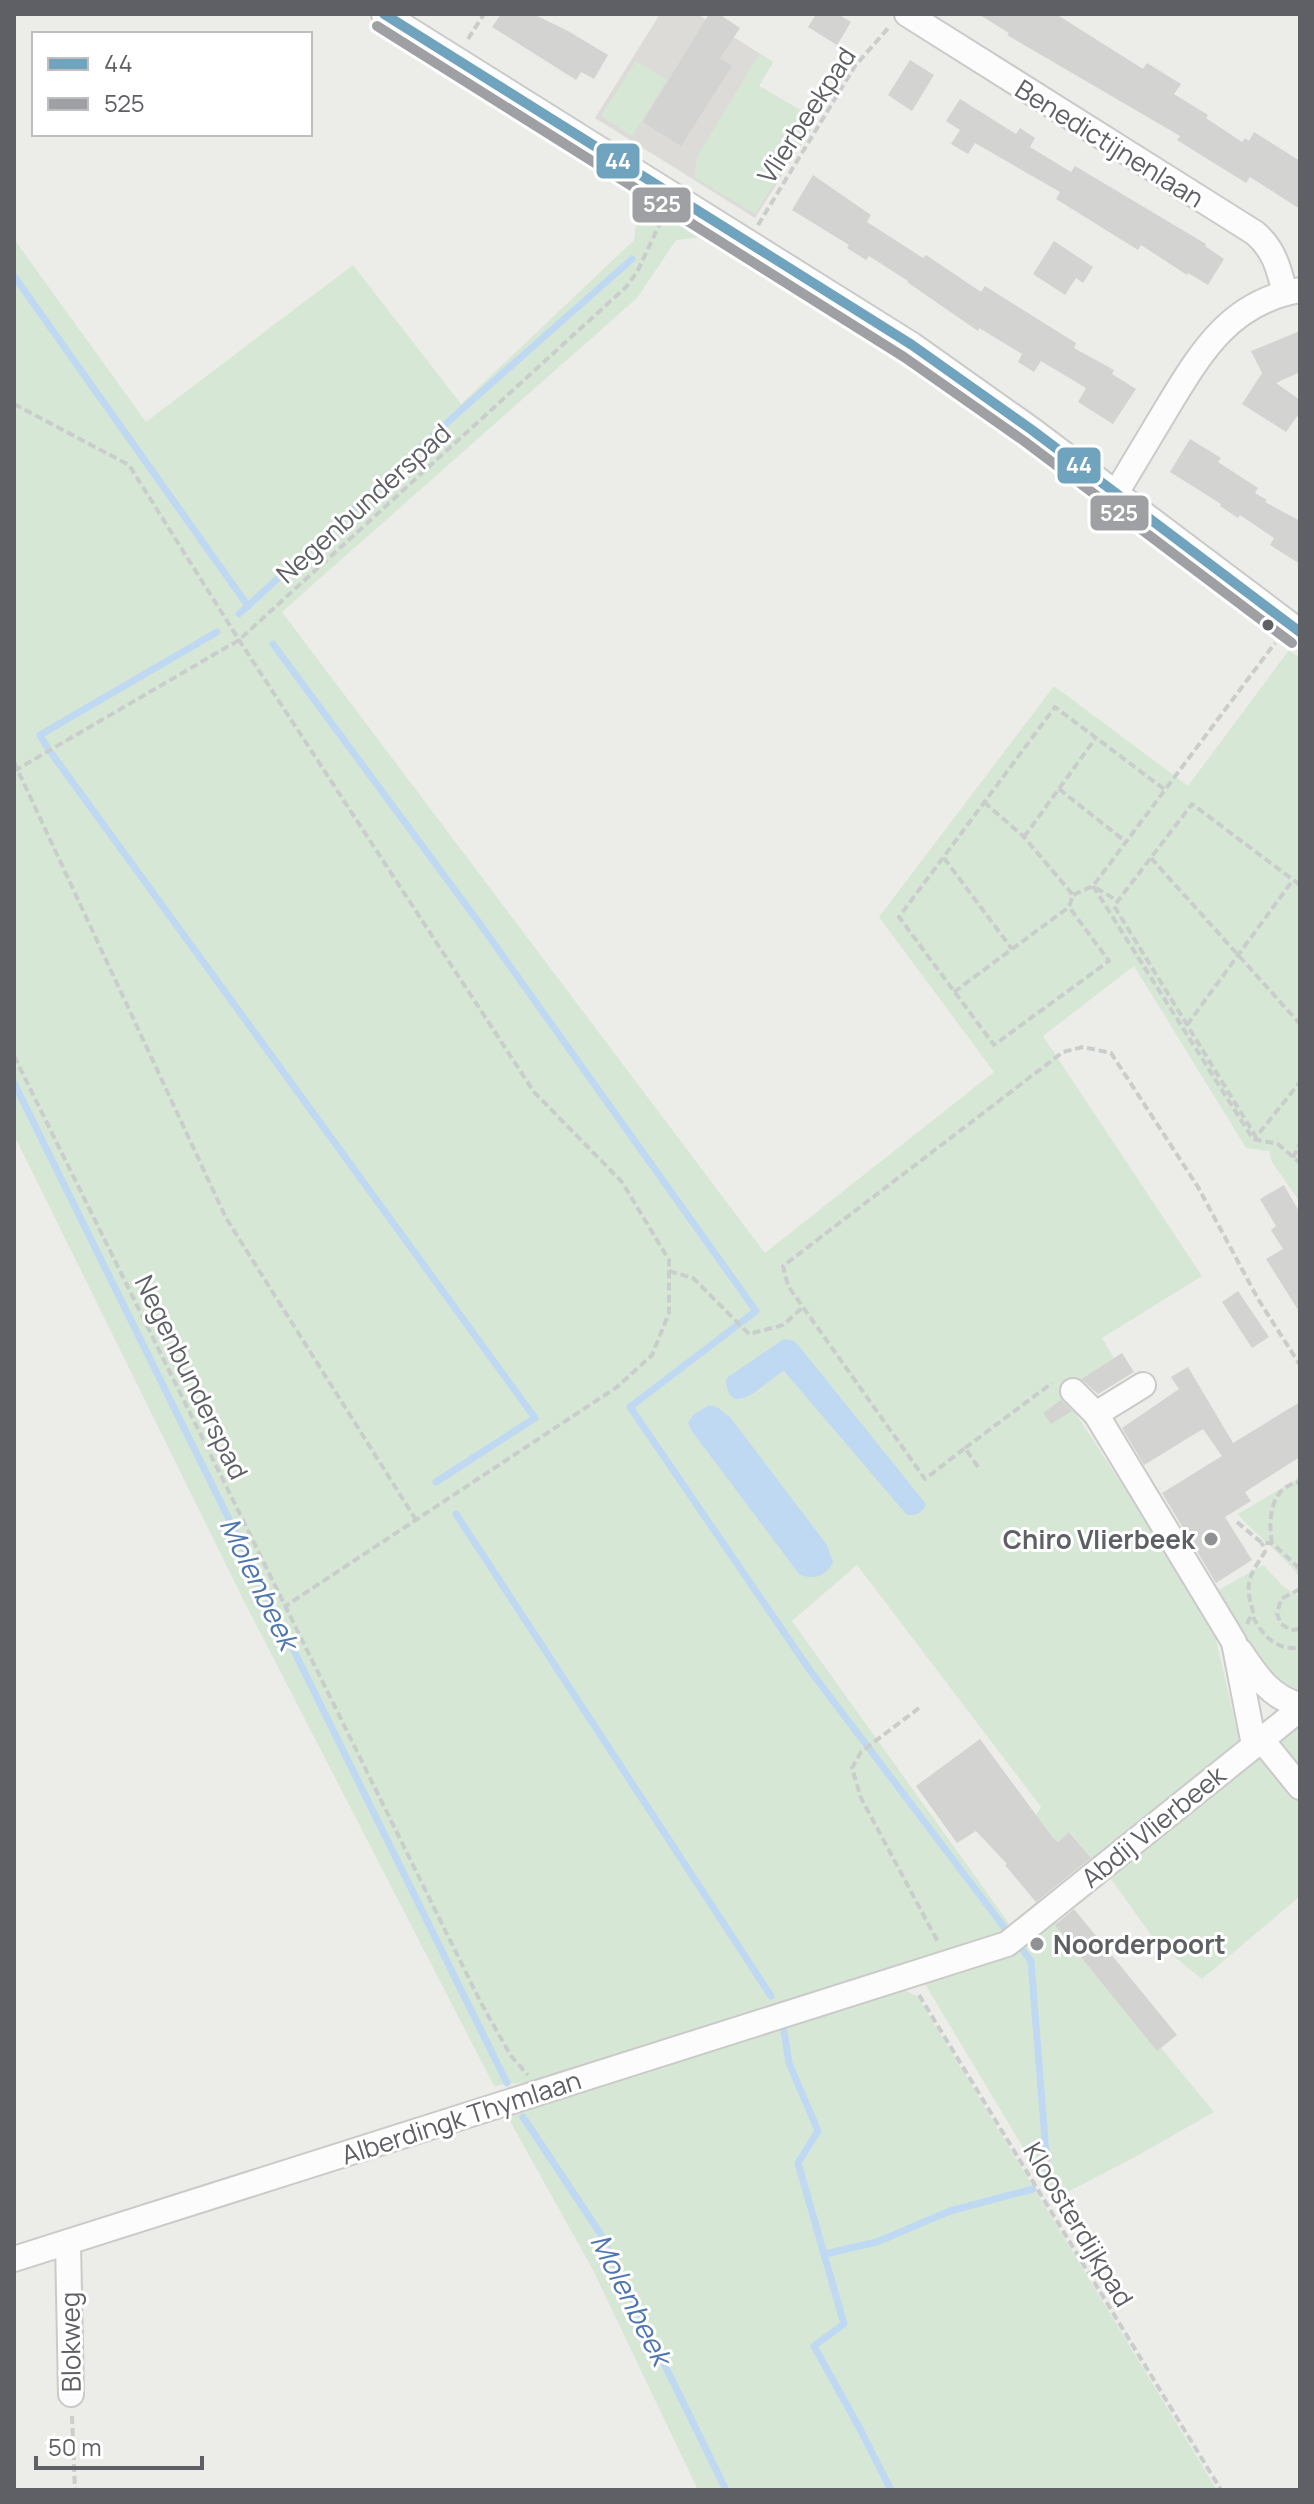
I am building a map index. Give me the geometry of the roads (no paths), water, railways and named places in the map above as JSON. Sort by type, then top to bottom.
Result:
[{"type":"street","points":[[384,14],[912,345],[1295,628]]},
{"type":"street","name":"Benedictijnenlaan","points":[[900,18],[1255,233],[1265,242],[1293,291]]},
{"type":"street","points":[[1116,493],[1194,362],[1217,333],[1230,321],[1271,296],[1293,291]]},
{"type":"street","points":[[1096,1414],[1143,1385]]},
{"type":"street","points":[[1073,1391],[1096,1414],[1260,1681],[1285,1701],[1300,1707]]},
{"type":"street","points":[[1234,1642],[1258,1742],[1300,1787]]},
{"type":"street","name":"Abdij Vlierbeek","points":[[1007,1944],[1300,1707]]},
{"type":"street","name":"Alberdingk Thymlaan","points":[[14,2259],[1007,1944]]},
{"type":"street","name":"Blokweg","points":[[68,2242],[71,2394]]},
{"type":"water","points":[[784,1339],[794,1341],[799,1346],[926,1504],[921,1512],[906,1514],[784,1371],[742,1398],[735,1398],[729,1393],[728,1377]]},
{"type":"water","points":[[709,1405],[730,1417],[827,1545],[833,1562],[823,1574],[809,1577],[799,1574],[691,1430],[688,1423],[693,1415]]},
{"type":"waterway","points":[[239,614],[459,412],[632,259]]},
{"type":"waterway","points":[[14,276],[248,606]]},
{"type":"waterway","points":[[47,747],[40,735],[217,632]]},
{"type":"waterway","points":[[273,644],[480,924],[756,1311],[630,1407],[809,1669],[1004,1927]]},
{"type":"waterway","points":[[52,754],[535,1418],[436,1482]]},
{"type":"waterway","name":"Molenbeek","points":[[14,1083],[507,2083]]},
{"type":"waterway","points":[[456,1514],[771,1996]]},
{"type":"waterway","points":[[1019,1945],[1031,1961],[1048,2179]]},
{"type":"waterway","points":[[784,2031],[789,2063],[818,2131],[798,2163],[844,2324],[814,2346],[891,2490]]},
{"type":"waterway","name":"Molenbeek","points":[[523,2117],[600,2233],[726,2490]]},
{"type":"waterway","points":[[825,2254],[877,2242],[950,2211],[1033,2189]]},
{"type":"place","name":"Chiro Vlierbeek","points":[[1211,1539]]},
{"type":"place","name":"Noorderpoort","points":[[1037,1944]]}]
